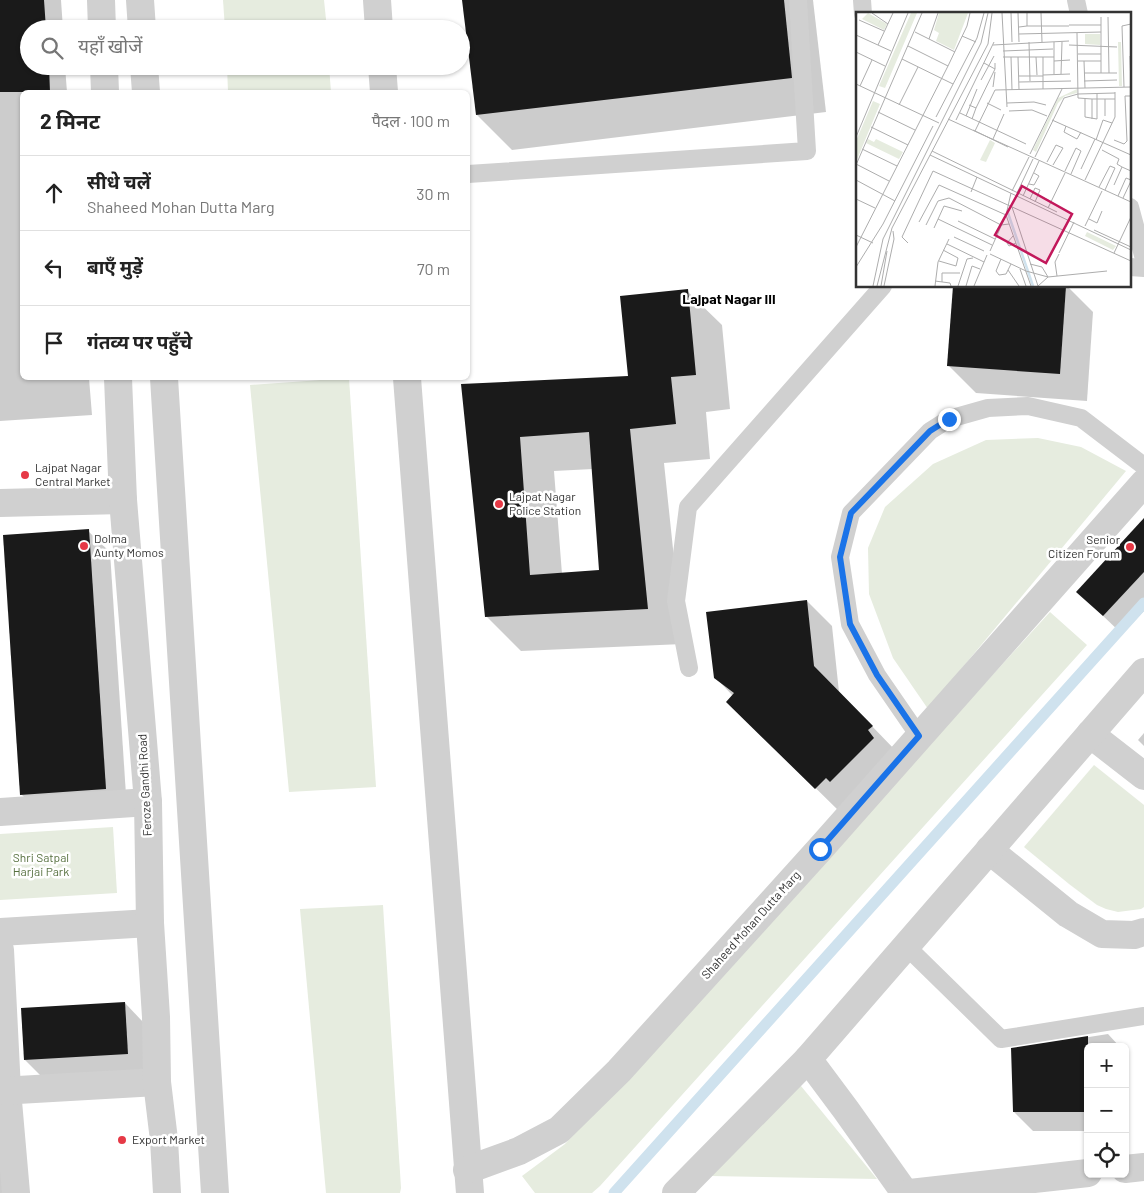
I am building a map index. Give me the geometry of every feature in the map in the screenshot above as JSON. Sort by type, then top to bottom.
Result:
[{"type":"street","points":[[101,0],[102,20]]},
{"type":"street","points":[[140,0],[141,20]]},
{"type":"street","points":[[377,0],[378,20]]},
{"type":"street","points":[[104,75],[105,90]]},
{"type":"street","points":[[145,75],[146,90]]},
{"type":"street","points":[[383,75],[384,90]]},
{"type":"street","name":"Feroze Gandhi Road","points":[[118,380],[123,500],[148,802],[150,923],[156,1017],[157,1082],[164,1140],[167,1193]]},
{"type":"street","points":[[164,380],[215,1193]]},
{"type":"street","points":[[407,380],[468,1181]]},
{"type":"street","name":"Shaheed Mohan Dutta Marg","points":[[468,1181],[559,1130],[619,1070],[820,849],[1144,483]]},
{"type":"street","points":[[0,503],[123,500]]},
{"type":"street","points":[[676,1193],[808,1059],[1144,672]]},
{"type":"street","points":[[1090,734],[1144,776]]},
{"type":"street","points":[[0,812],[148,802]]},
{"type":"street","points":[[989,850],[1068,914],[1102,934],[1134,935],[1144,932]]},
{"type":"street","points":[[0,932],[150,923]]},
{"type":"street","points":[[0,950],[4,1091],[16,1193]]},
{"type":"street","points":[[808,1059],[905,1193]]},
{"type":"street","points":[[4,1091],[157,1082]]},
{"type":"street","points":[[1129,1169],[1144,1167]]},
{"type":"street","points":[[910,1193],[1084,1173]]},
{"type":"lane","points":[[470,174],[807,151],[798,0]]},
{"type":"lane","points":[[1132,214],[1144,259]]},
{"type":"lane","points":[[689,668],[676,601],[688,507],[881,288]]},
{"type":"lane","points":[[919,736],[877,675],[850,624],[840,557],[851,513],[930,431],[949,419],[988,408],[1028,406],[1081,418],[1144,466]]},
{"type":"lane","points":[[906,946],[1001,1039],[1144,1016]]},
{"type":"green space","points":[[223,0],[324,0],[326,20],[224,20]]},
{"type":"green space","points":[[227,75],[330,75],[331,90],[228,90]]},
{"type":"green space","points":[[349,380],[376,787],[289,792],[250,385]]},
{"type":"green space","points":[[1038,438],[1081,447],[1126,471],[928,709],[893,658],[869,594],[868,548],[885,507],[933,464],[986,440]]},
{"type":"green space","points":[[1050,612],[1087,645],[600,1186],[592,1193],[535,1193],[522,1176],[565,1144]]},
{"type":"green space","points":[[1094,765],[1144,805],[1144,907],[1141,909],[1118,912],[1097,905],[1024,847]]},
{"type":"green space","name":"Shri Satpal Harjai Park","points":[[113,827],[117,893],[0,900],[0,834]]},
{"type":"green space","points":[[383,905],[401,1188],[400,1193],[326,1193],[300,909]]},
{"type":"green space","points":[[792,1075],[877,1179],[710,1176]]},
{"type":"building","points":[[0,0],[44,0],[45,20],[20,20],[20,75],[49,75],[50,90],[0,92]]},
{"type":"building","points":[[462,0],[784,0],[792,78],[476,115],[470,66],[470,20],[464,20]]},
{"type":"building","points":[[953,288],[1066,288],[1060,374],[947,366]]},
{"type":"building","name":"Lajpat Nagar Police Station","points":[[688,289],[696,375],[671,377],[676,424],[630,429],[648,609],[485,617],[461,384],[628,376],[620,296]],"holes":[[[589,432],[599,570],[530,575],[520,437]]]},
{"type":"building","points":[[1144,518],[1144,572],[1103,616],[1076,592]]},
{"type":"building","points":[[89,529],[106,789],[20,795],[3,535]]},
{"type":"building","points":[[807,600],[814,666],[873,726],[868,730],[874,738],[830,782],[826,778],[815,789],[726,702],[734,693],[714,678],[706,612]]},
{"type":"building","points":[[125,1002],[128,1054],[24,1060],[21,1008]]},
{"type":"building","points":[[1088,1036],[1088,1043],[1084,1043],[1084,1112],[1013,1112],[1011,1048]]},
{"type":"waterway","points":[[614,1193],[1144,603]]},
{"type":"place","name":"Lajpat Nagar Central Market","points":[[25,475]]},
{"type":"place","name":"Lajpat Nagar Police Station","points":[[499,504]]},
{"type":"place","name":"Dolma Aunty Momos","points":[[84,546]]},
{"type":"place","name":"Senior Citizen Forum","points":[[1130,547]]},
{"type":"place","name":"Export Market","points":[[122,1140]]},
{"type":"district","name":"Lajpat Nagar III","points":[[729,299]]},
{"type":"route","points":[[820,849],[919,736],[877,675],[850,624],[840,557],[851,513],[930,431],[949,419]]}]
